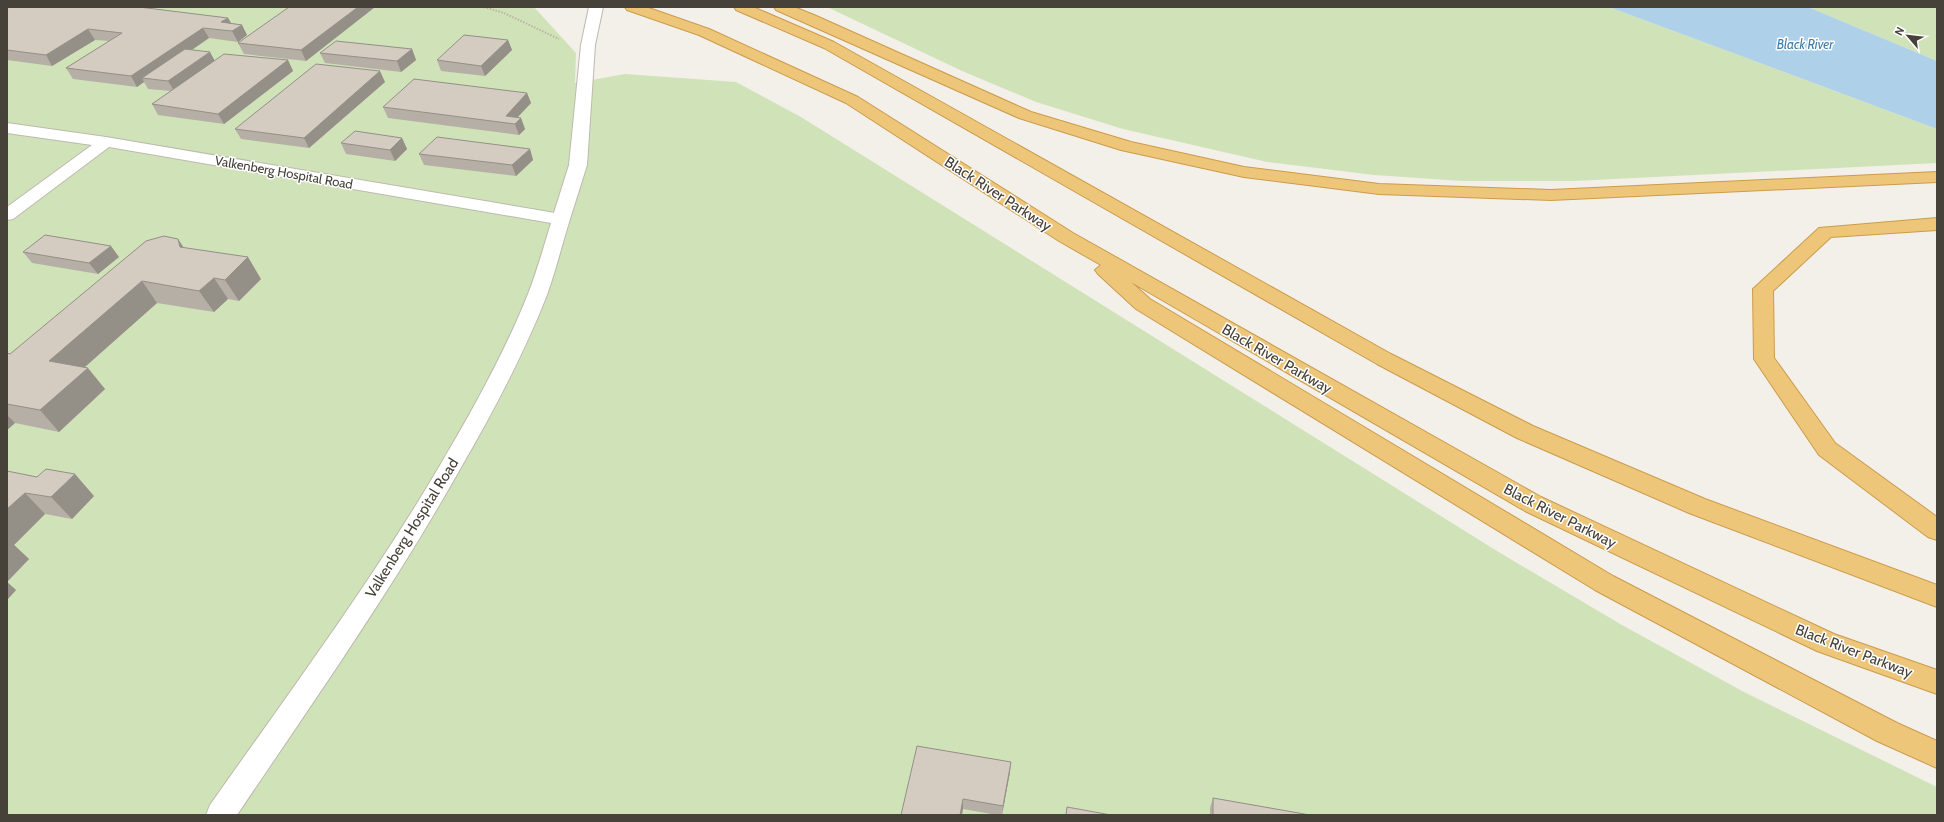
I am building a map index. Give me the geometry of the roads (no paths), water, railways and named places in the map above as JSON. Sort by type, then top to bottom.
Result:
[{"type":"highway","name":"Black River Parkway","points":[[632,7],[704,32],[852,100],[1066,237],[1532,504],[1826,643],[1937,682]]},
{"type":"highway","points":[[741,7],[830,45],[1384,360],[1525,432],[1697,506],[1937,596]]},
{"type":"highway","points":[[781,7],[809,18],[1025,115],[1127,146],[1244,172],[1379,189],[1551,195],[1937,177]]},
{"type":"highway","points":[[1937,224],[1826,232],[1763,288],[1764,358],[1827,449],[1937,530]]},
{"type":"highway","points":[[1066,237],[1143,304],[1296,398],[1604,583],[1887,732],[1937,755]]},
{"type":"street","name":"Valkenberg Hospital Road","points":[[561,219],[578,165],[588,45],[596,7]]},
{"type":"lane","name":"Valkenberg Hospital Road","points":[[7,128],[106,142],[561,219],[534,304],[482,413],[402,549],[220,815]]},
{"type":"lane","points":[[7,215],[106,142]]},
{"type":"water","name":"Black River","points":[[1609,7],[1808,7],[1937,61],[1937,129]]}]
